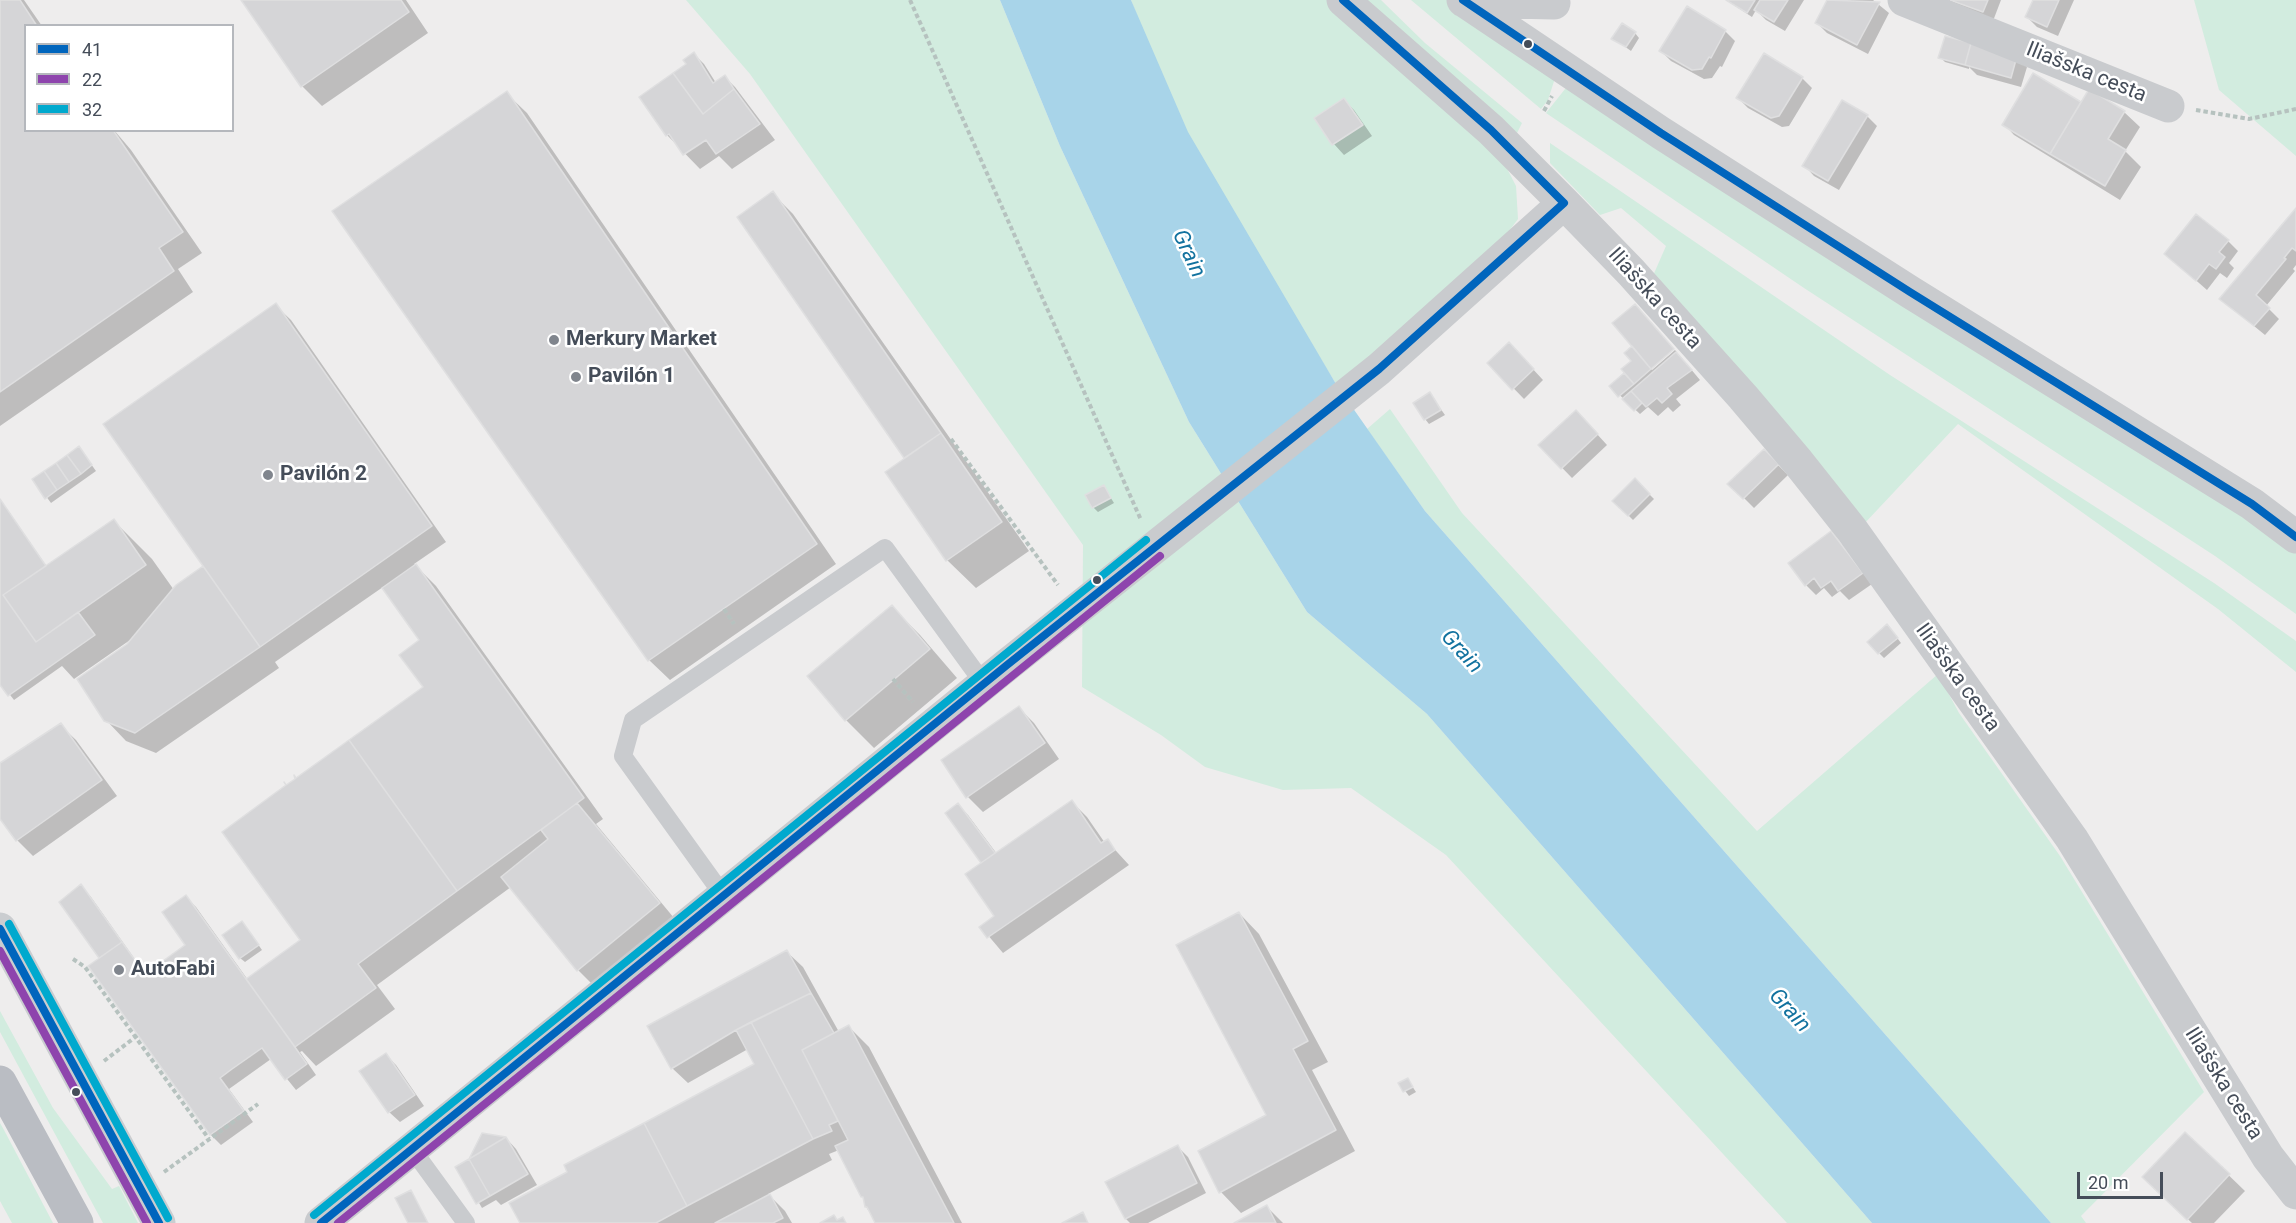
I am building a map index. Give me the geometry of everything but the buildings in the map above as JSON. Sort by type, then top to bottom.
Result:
[{"type":"highway","points":[[0,1082],[76,1223]]},
{"type":"main road","points":[[0,929],[159,1223]]},
{"type":"street","name":"Iliašska cesta","points":[[1343,0],[1491,130],[1631,272],[1743,397],[1852,530],[2072,838],[2268,1157],[2296,1193]]},
{"type":"street","points":[[1464,0],[1557,2],[1551,59]]},
{"type":"street","points":[[1464,0],[1661,133],[2252,504],[2296,537]]},
{"type":"street","name":"Iliašska cesta","points":[[1904,0],[2168,106]]},
{"type":"street","points":[[321,1223],[984,684],[1379,369],[1564,203]]},
{"type":"lane","points":[[723,895],[623,756],[633,720],[885,548],[984,684]]},
{"type":"lane","points":[[412,1149],[466,1223]]},
{"type":"path","points":[[910,0],[1154,548]]},
{"type":"path","points":[[2168,106],[2249,119],[2296,109]]},
{"type":"path","points":[[951,439],[1076,610]]},
{"type":"path","points":[[73,959],[85,967],[209,1139]]},
{"type":"path","points":[[101,1063],[136,1036]]},
{"type":"path","points":[[161,1174],[258,1104]]},
{"type":"green space","points":[[686,0],[1000,0],[1060,146],[1189,422],[1307,612],[1427,714],[1872,1223],[1787,1223],[1446,855],[1351,788],[1283,790],[1205,767],[1161,735],[1082,687],[1083,545],[750,74]]},
{"type":"green space","points":[[1131,0],[1329,0],[1500,155],[1516,186],[1518,219],[1500,243],[1338,387],[1183,137]]},
{"type":"green space","points":[[1358,0],[1381,0],[1425,43],[1522,123],[1517,133]]},
{"type":"green space","points":[[1411,0],[1449,0],[1556,75],[1548,100],[1541,109]]},
{"type":"green space","points":[[2194,0],[2296,0],[2296,156],[2219,90]]},
{"type":"green space","points":[[1569,84],[2296,549],[2296,614],[2215,556],[1804,288],[1546,113]]},
{"type":"green space","points":[[1550,143],[1890,375],[2214,583],[2296,641],[2296,672],[2218,609],[1958,424],[1863,525],[1652,278],[1666,246],[1621,208],[1600,215],[1550,163]]},
{"type":"green space","points":[[1390,409],[1462,513],[1757,831],[1938,674],[1959,713],[2060,856],[2204,1092],[2081,1216],[2086,1223],[2051,1223],[1425,511],[1367,429]]},
{"type":"green space","points":[[0,1011],[53,1108],[112,1189],[119,1186],[138,1223],[103,1223],[0,1032]]},
{"type":"green space","points":[[0,1123],[53,1223],[12,1223],[0,1201]]},
{"type":"water","name":"Grain","points":[[1000,0],[1131,0],[1188,132],[1336,384],[1425,511],[2051,1223],[1872,1223],[1427,714],[1307,612],[1189,422],[1060,146]]},
{"type":"transit line","name":"41","points":[[321,1223],[1007,665],[1379,369],[1564,203],[1491,130],[1343,0]]},
{"type":"transit line","name":"41","points":[[1463,0],[1661,133],[1910,292],[2252,504],[2296,537]]},
{"type":"transit line","name":"32","points":[[314,1215],[1146,540]]},
{"type":"transit line","name":"22","points":[[338,1223],[1160,556]]},
{"type":"transit line","name":"32","points":[[9,924],[168,1218]]},
{"type":"transit line","name":"41","points":[[0,929],[159,1223]]},
{"type":"transit line","name":"22","points":[[0,951],[147,1223]]},
{"type":"place","name":"Merkury Market","points":[[554,340]]},
{"type":"place","name":"Pavilón 1","points":[[576,377]]},
{"type":"place","name":"Pavilón 2","points":[[268,475]]},
{"type":"place","name":"AutoFabi","points":[[119,970]]}]
